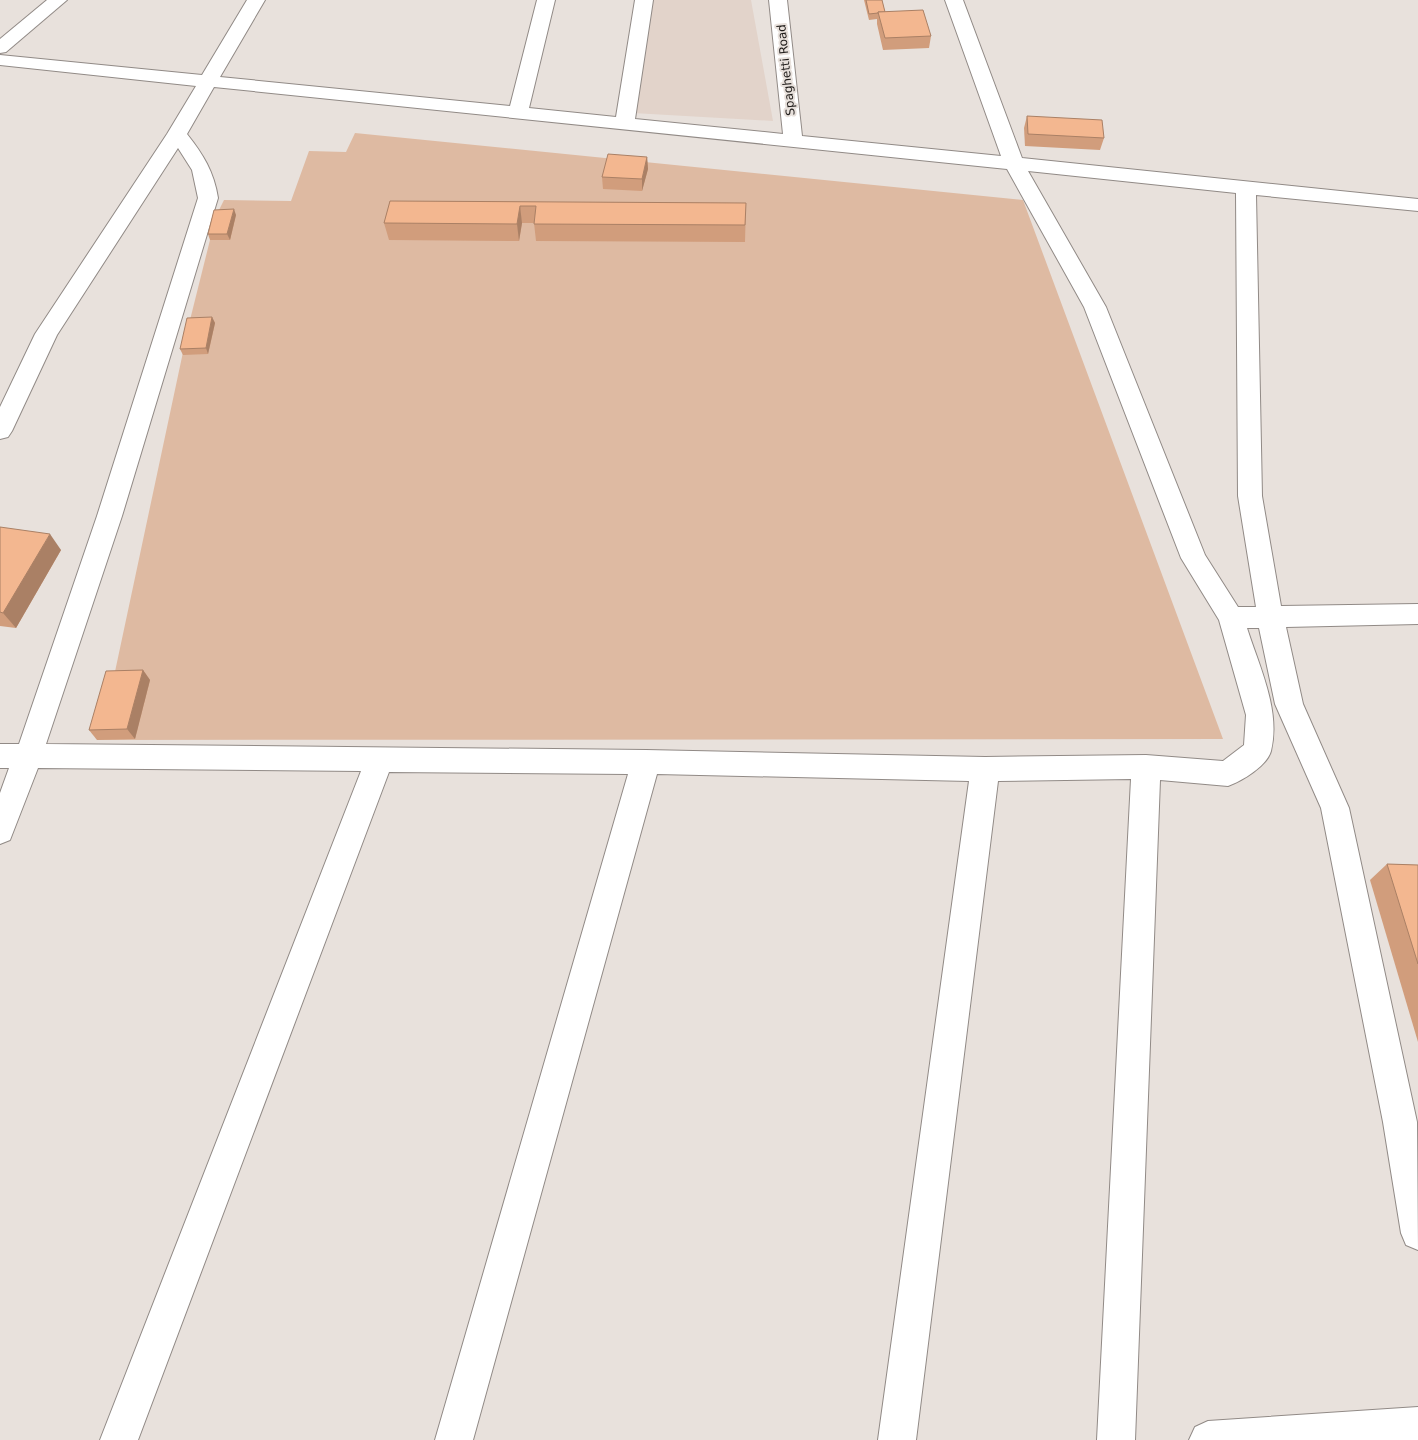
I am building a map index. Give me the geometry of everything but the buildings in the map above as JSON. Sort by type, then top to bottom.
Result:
[{"type":"street","points":[[0,48],[58,0]]},
{"type":"street","points":[[0,431],[46,334],[177,134],[256,0]]},
{"type":"street","points":[[518,113],[546,0]]},
{"type":"street","points":[[625,124],[644,0]]},
{"type":"street","name":"Spaghetti Road","points":[[778,0],[793,141]]},
{"type":"street","points":[[0,756],[646,762],[985,769],[1146,767],[1228,774],[1257,751],[1260,715],[1231,618],[1194,558],[1095,307],[1014,164],[954,0]]},
{"type":"street","points":[[0,60],[1418,205]]},
{"type":"street","points":[[0,831],[29,756],[124,472],[208,198],[206,179],[199,160],[177,134]]},
{"type":"street","points":[[1246,188],[1250,496],[1270,616],[1289,704],[1335,808],[1400,1122],[1418,1233]]},
{"type":"street","points":[[1231,618],[1418,614]]},
{"type":"street","points":[[118,1440],[380,759]]},
{"type":"street","points":[[454,1440],[646,762]]},
{"type":"street","points":[[1116,1440],[1146,767]]},
{"type":"street","points":[[897,1440],[985,769]]},
{"type":"street","points":[[1208,1440],[1418,1426]]},
{"type":"shaded area","points":[[648,0],[751,0],[773,121],[633,113]]},
{"type":"shaded area","points":[[355,133],[1023,200],[1223,739],[97,740],[113,681],[189,324],[216,216],[224,200],[291,201],[309,151],[346,152]]}]
